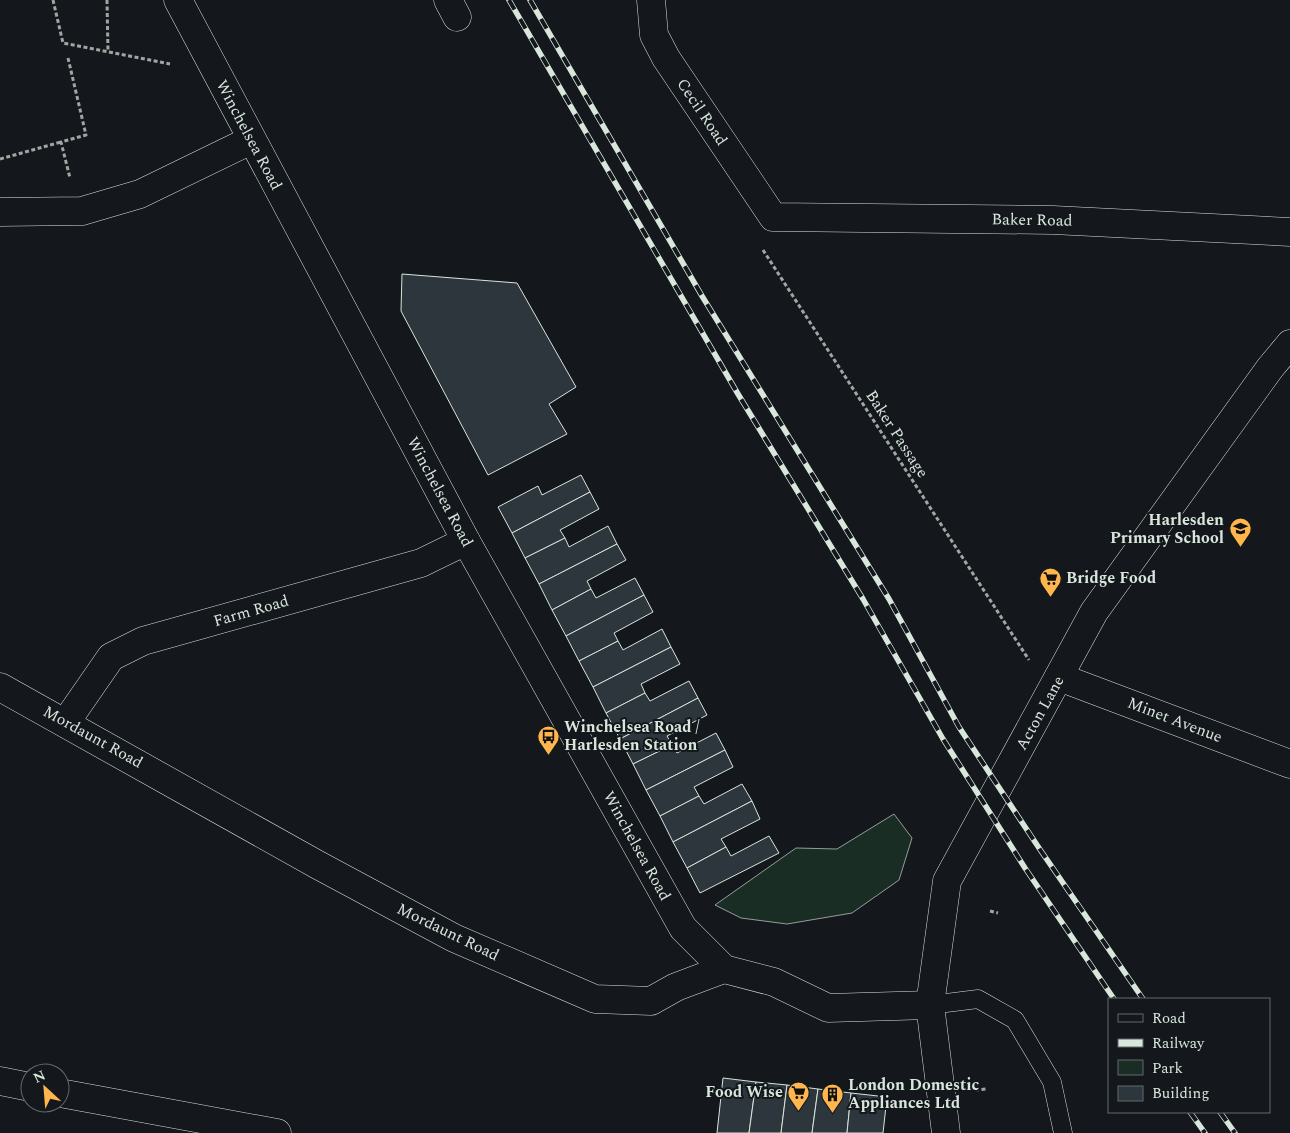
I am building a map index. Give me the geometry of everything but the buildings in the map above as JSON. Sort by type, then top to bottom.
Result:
[{"type":"street","name":"Winchelsea Road","points":[[178,0],[466,541],[683,928],[724,970]]},
{"type":"street","name":"Cecil Road","points":[[651,0],[654,34],[666,58],[773,217]]},
{"type":"street","points":[[0,212],[82,211],[140,194],[251,140]]},
{"type":"street","name":"Baker Road","points":[[773,217],[1053,220],[1290,232]]},
{"type":"street","name":"Acton Lane","points":[[946,1133],[930,1005],[946,881],[1094,612],[1270,368],[1290,344]]},
{"type":"street","name":"Farm Road","points":[[66,722],[110,657],[143,641],[421,563],[466,541]]},
{"type":"street","name":"Minet Avenue","points":[[1059,677],[1290,764]]},
{"type":"street","name":"Mordaunt Road","points":[[0,686],[318,865],[454,938],[596,999],[651,1001],[676,987],[724,970]]},
{"type":"street","points":[[724,970],[774,982],[828,1008],[930,1005]]},
{"type":"street","points":[[0,1081],[20,1085]]},
{"type":"street","points":[[70,1095],[277,1133]]},
{"type":"lane","points":[[930,1005],[978,999],[1015,1020],[1052,1082],[1063,1133]]},
{"type":"path","points":[[53,0],[63,43],[170,64]]},
{"type":"path","points":[[107,0],[108,52]]},
{"type":"path","points":[[0,159],[86,135],[68,58]]},
{"type":"path","points":[[61,142],[67,171]]},
{"type":"path","name":"Baker Passage","points":[[773,217],[758,242],[1031,663]]},
{"type":"path","points":[[990,911],[998,913]]},
{"type":"path","points":[[974,1090],[986,1089]]},
{"type":"green space","points":[[894,814],[912,838],[899,880],[852,913],[787,924],[741,918],[715,905],[796,848],[837,849]]},
{"type":"railway","points":[[509,0],[738,394],[863,599],[943,739],[1025,868],[1113,998]]},
{"type":"railway","points":[[530,0],[702,296],[889,599],[959,727],[1041,851],[1142,998]]},
{"type":"railway","points":[[1191,1113],[1205,1133]]},
{"type":"railway","points":[[1221,1113],[1235,1133]]},
{"type":"place","name":"Harlesden Primary School","points":[[1240,548]]},
{"type":"place","name":"Bridge Food","points":[[1050,597]]},
{"type":"place","name":"Winchelsea Road / Harlesden Station","points":[[548,755]]},
{"type":"place","name":"Food Wise","points":[[799,1111]]},
{"type":"place","name":"London Domestic Appliances Ltd","points":[[832,1113]]}]
